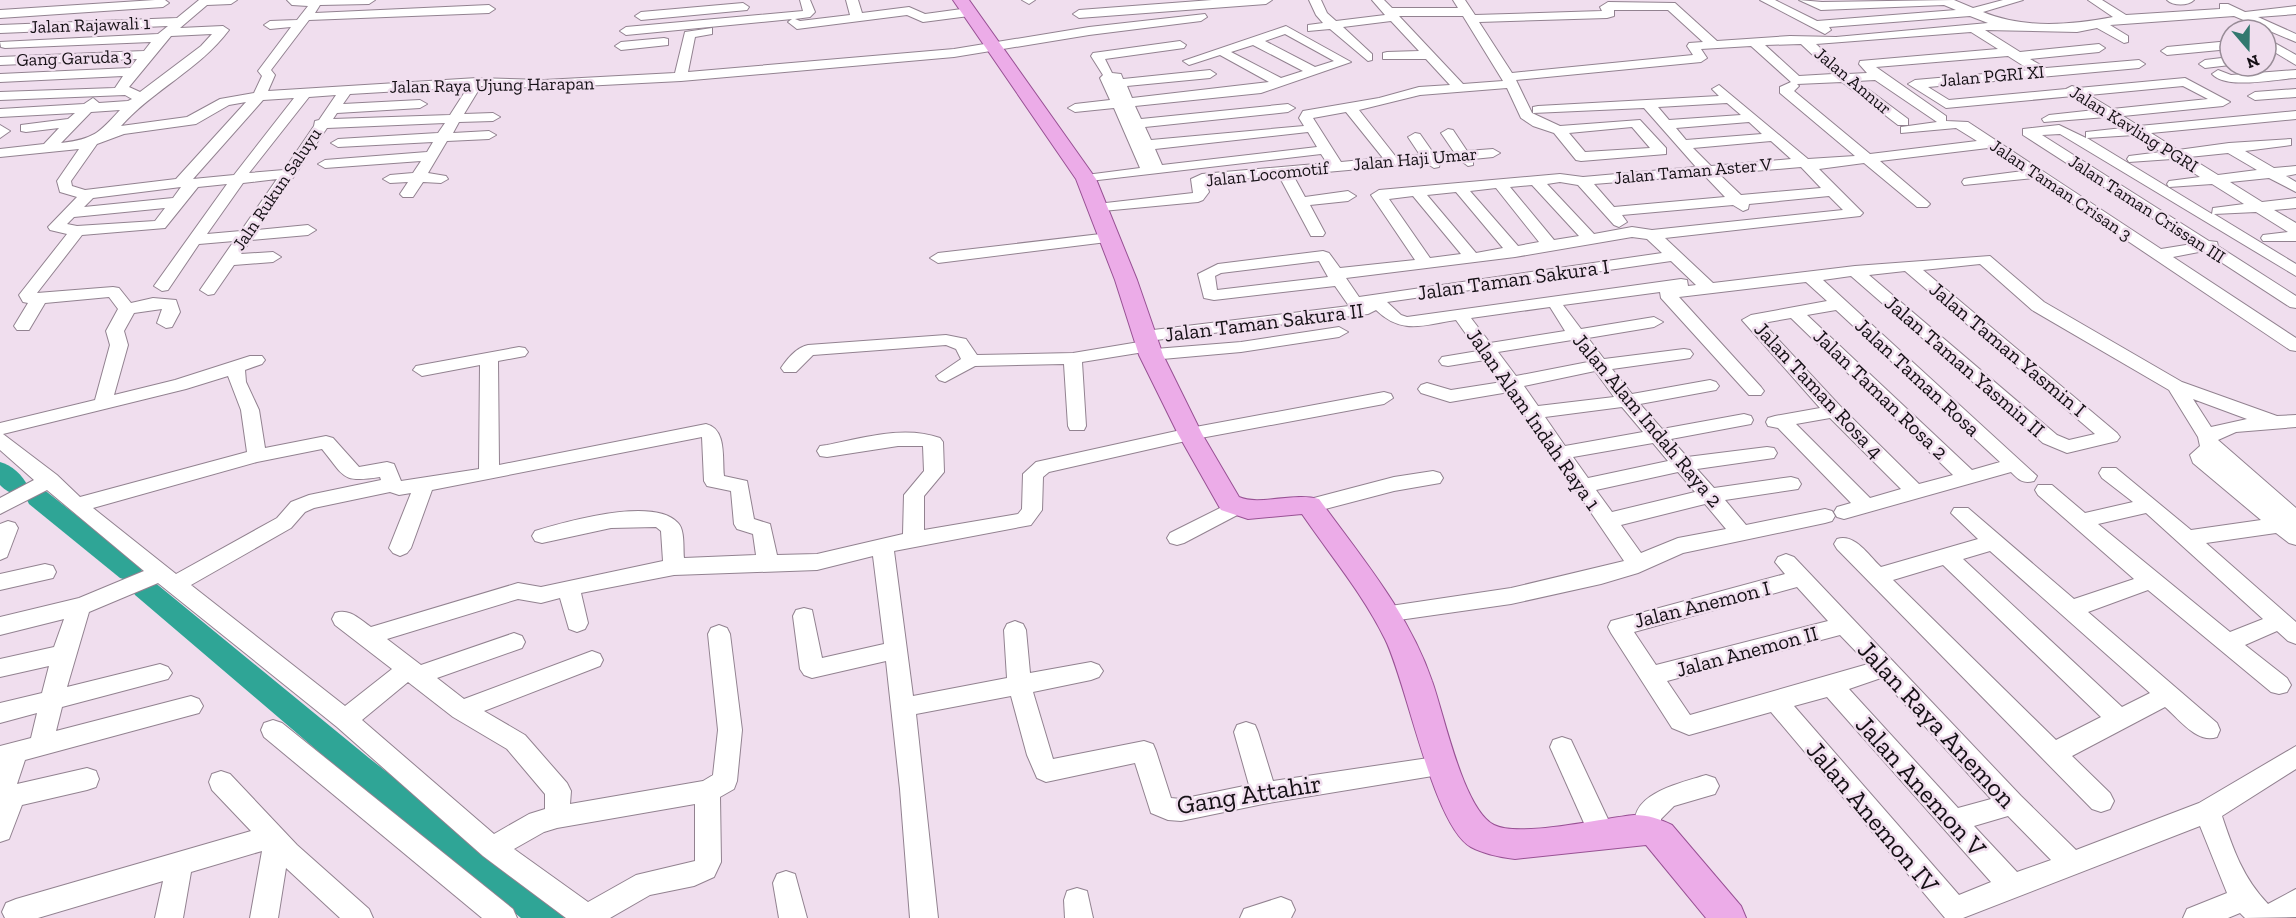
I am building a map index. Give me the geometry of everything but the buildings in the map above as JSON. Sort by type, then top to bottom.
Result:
[{"type":"main road","points":[[965,6],[1086,179],[1148,346],[1190,434],[1230,503],[1236,507],[1249,509],[1295,503],[1310,506],[1385,615],[1414,671],[1442,766],[1471,827],[1480,836],[1502,844],[1533,844],[1601,832],[1648,830],[1660,836],[1728,918]]},
{"type":"street","points":[[123,92],[121,88],[164,35],[179,22],[204,1],[231,0]]},
{"type":"street","points":[[293,0],[294,3],[369,0]]},
{"type":"street","points":[[626,31],[791,16],[808,13],[810,0],[748,4],[673,14],[641,10],[691,0]]},
{"type":"street","points":[[852,0],[873,33]]},
{"type":"street","points":[[1105,55],[1076,10],[1201,1],[1233,4],[1266,0]]},
{"type":"street","points":[[1315,0],[1322,15],[1368,57]]},
{"type":"street","points":[[1378,0],[1459,87]]},
{"type":"street","points":[[1459,0],[1509,81],[1526,115],[1538,123],[1558,130],[1635,123],[1660,148],[1656,153],[1581,157],[1558,130]]},
{"type":"street","points":[[1766,0],[1849,44],[2004,25],[2044,31]]},
{"type":"street","points":[[1805,0],[1821,6],[1946,0],[1986,8],[2004,25]]},
{"type":"street","points":[[1814,26],[1986,8],[2017,0]]},
{"type":"street","points":[[2094,0],[2124,20]]},
{"type":"street","points":[[2173,0],[2188,0]]},
{"type":"street","points":[[2210,0],[2296,38]]},
{"type":"street","points":[[0,14],[165,2]]},
{"type":"street","points":[[140,23],[165,2]]},
{"type":"street","points":[[86,194],[87,197],[56,227],[77,231],[158,226],[180,202],[187,183],[259,96],[269,75],[264,71],[317,2]]},
{"type":"street","points":[[1312,28],[1392,14],[1470,16],[1607,14],[1610,12],[1607,6],[1629,3],[1674,7],[1713,44]]},
{"type":"street","points":[[747,21],[748,4]]},
{"type":"street","points":[[791,16],[795,24],[909,11],[923,18],[965,6]]},
{"type":"street","points":[[270,26],[304,20],[397,11],[435,15],[469,14],[489,9]]},
{"type":"street","points":[[1221,51],[1280,89],[1308,114],[1412,92],[1509,81],[1573,69],[1690,65],[1702,57],[1692,46],[1804,40],[1849,44],[1988,38],[2059,27],[2078,28],[2124,20],[2296,10]]},
{"type":"street","points":[[2277,12],[2296,20]]},
{"type":"street","points":[[664,47],[673,14]]},
{"type":"street","points":[[992,47],[1089,31],[1201,17]]},
{"type":"street","points":[[837,20],[844,35]]},
{"type":"street","name":"Jalan Rajawali 1","points":[[0,29],[179,22]]},
{"type":"street","points":[[805,24],[807,41]]},
{"type":"street","points":[[2099,24],[2124,39]]},
{"type":"street","points":[[1124,28],[1143,51]]},
{"type":"street","name":"Jalan Kavling PGRI","points":[[1973,28],[2296,230]]},
{"type":"street","points":[[5,44],[80,42],[224,30],[205,49],[137,102],[106,134]]},
{"type":"street","points":[[1076,108],[1280,89],[1314,72],[1345,62],[1286,30],[1188,61],[1240,92]]},
{"type":"street","points":[[681,76],[690,34],[708,31]]},
{"type":"street","points":[[2278,33],[2282,33]]},
{"type":"street","points":[[1254,40],[1314,72]]},
{"type":"street","name":"Jalan Annur","points":[[1804,40],[1845,78],[1904,126],[1963,125]]},
{"type":"street","points":[[0,108],[80,42]]},
{"type":"street","points":[[1754,42],[1796,80],[1878,76]]},
{"type":"street","points":[[621,46],[688,45]]},
{"type":"street","points":[[1107,72],[1097,57],[1180,45]]},
{"type":"street","points":[[2167,51],[2218,46]]},
{"type":"street","name":"Jalan Raya Ujung Harapan","points":[[0,153],[47,149],[92,141],[106,134],[191,121],[225,102],[259,96],[477,82],[544,84],[681,76],[954,53],[992,47]]},
{"type":"street","points":[[1941,119],[1878,76],[1866,64],[2099,48]]},
{"type":"street","points":[[2278,49],[2292,58]]},
{"type":"street","name":"Gang Garuda 3","points":[[0,61],[148,55]]},
{"type":"street","points":[[1387,56],[1430,55]]},
{"type":"street","points":[[1914,60],[1926,69]]},
{"type":"street","points":[[2205,64],[2218,62]]},
{"type":"street","name":"Jalan PGRI XI","points":[[2005,98],[1942,103],[1915,84],[2139,64]]},
{"type":"street","points":[[0,78],[135,72]]},
{"type":"street","points":[[1153,171],[1122,103],[1107,78],[1116,77],[1118,83],[1210,74]]},
{"type":"street","points":[[2278,75],[2296,74]]},
{"type":"street","points":[[1975,78],[2005,98],[2187,82],[2223,102],[2049,119]]},
{"type":"street","points":[[2226,78],[2242,78]]},
{"type":"street","points":[[408,194],[477,82]]},
{"type":"street","points":[[1791,86],[1785,90],[1922,204]]},
{"type":"street","name":"Jaln Rukun Saluyu","points":[[208,290],[320,124],[347,89]]},
{"type":"street","points":[[1261,89],[1288,108],[1325,160]]},
{"type":"street","points":[[0,96],[103,91],[123,92],[137,102]]},
{"type":"street","points":[[47,149],[103,91]]},
{"type":"street","points":[[162,286],[261,148],[306,92]]},
{"type":"street","points":[[2255,96],[2296,93]]},
{"type":"street","name":"Jalan Taman Aster V","points":[[1538,110],[1648,105],[1724,94],[1773,137],[1811,163],[1854,213],[1760,222]]},
{"type":"street","points":[[0,113],[137,102]]},
{"type":"street","points":[[332,109],[420,104]]},
{"type":"street","points":[[1648,105],[1683,145],[1760,222]]},
{"type":"street","points":[[1349,107],[1392,160]]},
{"type":"street","points":[[1130,124],[1288,108]]},
{"type":"street","name":"Jalan Locomotif","points":[[1097,209],[1198,197],[1202,192],[1198,179],[1284,171],[1325,160],[1306,118],[1308,114]]},
{"type":"street","points":[[2091,135],[2296,115]]},
{"type":"street","points":[[320,124],[493,117]]},
{"type":"street","points":[[1664,125],[1751,118]]},
{"type":"street","points":[[26,128],[71,123]]},
{"type":"street","name":"Jalan Taman Crisan 3","points":[[1963,125],[2296,346]]},
{"type":"street","points":[[2193,125],[2296,188]]},
{"type":"street","points":[[1600,126],[1622,155]]},
{"type":"street","points":[[0,129],[3,130],[0,134]]},
{"type":"street","points":[[1141,146],[1302,129]]},
{"type":"street","name":"Jalan Taman Crissan III","points":[[2244,239],[2062,129],[2028,132],[2296,303]]},
{"type":"street","points":[[1448,133],[1468,161]]},
{"type":"street","points":[[338,143],[489,135]]},
{"type":"street","points":[[1415,137],[1433,163]]},
{"type":"street","name":"Jalan Taman Aster V","points":[[1683,145],[1773,137]]},
{"type":"street","points":[[92,141],[64,181],[65,189],[86,194],[287,174]]},
{"type":"street","points":[[2134,159],[2286,142]]},
{"type":"street","name":"Jalan Taman Aster V","points":[[1425,263],[1378,197],[1381,194],[1560,178],[1587,185],[1867,158],[1992,143]]},
{"type":"street","name":"Jalan Haji Umar","points":[[1325,160],[1392,160],[1433,163],[1468,161],[1493,153]]},
{"type":"street","points":[[325,164],[432,156]]},
{"type":"street","points":[[1086,179],[1153,171],[1325,160]]},
{"type":"street","points":[[2174,184],[2296,170]]},
{"type":"street","points":[[1284,171],[1317,233]]},
{"type":"street","points":[[1969,182],[2034,174]]},
{"type":"street","points":[[390,179],[418,177],[441,179]]},
{"type":"street","points":[[1536,181],[1591,240]]},
{"type":"street","points":[[1499,183],[1550,245]]},
{"type":"street","points":[[1587,185],[1610,212],[1632,232]]},
{"type":"street","points":[[1459,187],[1515,252]]},
{"type":"street","name":"Jalan Taman Aster V","points":[[1610,212],[1834,191]]},
{"type":"street","points":[[1418,192],[1472,258]]},
{"type":"street","points":[[1300,202],[1348,196]]},
{"type":"street","points":[[69,213],[180,202]]},
{"type":"street","points":[[2218,211],[2296,203]]},
{"type":"street","points":[[1355,305],[1336,277],[1324,258],[1319,256],[1218,269],[1206,274],[1210,294],[1217,296],[1336,277],[1425,263],[1515,252],[1632,232],[1652,236],[1760,222]]},
{"type":"street","points":[[196,240],[308,230]]},
{"type":"street","points":[[77,231],[27,295],[39,298],[113,292],[127,309]]},
{"type":"street","points":[[1652,236],[1705,284]]},
{"type":"street","points":[[2269,238],[2296,236]]},
{"type":"street","points":[[938,258],[1109,238]]},
{"type":"street","points":[[2157,255],[2244,239],[2296,271]]},
{"type":"street","name":"Jalan Taman Sakura I","points":[[1378,303],[1543,274],[1675,256]]},
{"type":"street","points":[[229,260],[273,257]]},
{"type":"street","points":[[1559,305],[1705,284],[1810,277],[1984,259],[2038,306],[2176,386],[2274,422]]},
{"type":"street","name":"Jalan Taman Yasmin I","points":[[1909,266],[2107,432]]},
{"type":"street","name":"Jalan Taman Yasmin II","points":[[1855,271],[2050,439],[2067,447],[2108,438],[2110,437],[2107,432]]},
{"type":"street","name":"Jalan Alam Indah Raya 2","points":[[1543,274],[1576,333],[1599,366],[1740,531]]},
{"type":"street","name":"Jalan Taman Rosa","points":[[1810,277],[2020,471],[1968,478]]},
{"type":"street","points":[[1705,284],[1673,292],[1667,297],[1755,391]]},
{"type":"street","points":[[1378,303],[1395,319],[1407,322],[1632,297]]},
{"type":"street","points":[[23,326],[39,298]]},
{"type":"street","points":[[103,403],[119,345],[115,331],[127,309],[153,303],[170,304],[171,312],[166,323]]},
{"type":"street","name":"Jalan Taman Sakura II","points":[[1148,346],[1355,305],[1378,303]]},
{"type":"street","points":[[1793,311],[1840,304]]},
{"type":"street","name":"Jalan Alam Indah Raya 1","points":[[1559,305],[1464,321],[1513,384],[1637,564]]},
{"type":"street","name":"Jalan Taman Rosa 4","points":[[1793,311],[1751,320],[1834,411],[1914,491]]},
{"type":"street","name":"Jalan Taman Rosa 2","points":[[1793,311],[1968,478]]},
{"type":"street","points":[[1413,327],[1464,321]]},
{"type":"street","points":[[1449,361],[1576,333],[1654,322]]},
{"type":"street","points":[[945,376],[971,361],[1073,358],[1148,346],[1242,347],[1339,332]]},
{"type":"street","points":[[790,368],[808,350],[949,340],[964,345],[971,361]]},
{"type":"street","points":[[422,370],[519,352]]},
{"type":"street","points":[[1427,388],[1450,396],[1599,366],[1684,354]]},
{"type":"street","points":[[489,358],[489,474]]},
{"type":"street","points":[[1073,358],[1077,426]]},
{"type":"street","points":[[0,429],[180,386],[256,360]]},
{"type":"street","points":[[236,367],[237,382],[250,410],[256,456]]},
{"type":"street","points":[[1532,413],[1627,401],[1710,386]]},
{"type":"street","points":[[2176,386],[2210,442]]},
{"type":"street","points":[[370,638],[381,632],[518,591],[541,595],[674,567],[817,562],[913,539],[1027,519],[1032,510],[1032,478],[1035,470],[1190,434],[1384,398]]},
{"type":"street","points":[[1834,411],[1776,422],[1866,506]]},
{"type":"street","points":[[1561,453],[1744,420]]},
{"type":"street","points":[[2293,530],[2200,458],[2200,455],[2220,430],[2296,421]]},
{"type":"street","points":[[0,626],[79,608],[162,578],[209,565],[284,523],[300,505],[392,485],[399,488],[489,474],[611,447],[709,431],[714,481],[740,486],[744,524],[763,529],[768,563]]},
{"type":"street","points":[[826,451],[900,440],[926,438],[933,442],[934,472],[914,495],[913,539]]},
{"type":"street","points":[[0,440],[45,483],[77,505],[162,578],[345,720],[492,848],[588,918],[640,886],[655,880],[691,875],[705,869],[708,862],[707,791]]},
{"type":"street","points":[[77,505],[256,456],[326,442],[354,474],[387,470],[392,485]]},
{"type":"street","points":[[1582,486],[1683,464],[1767,453]]},
{"type":"street","points":[[2109,473],[2150,505],[2288,628]]},
{"type":"street","points":[[1310,506],[1394,484],[1433,478]]},
{"type":"street","points":[[1385,615],[1511,596],[1601,576],[1637,564],[1678,546],[1740,531],[1834,514],[1968,478]]},
{"type":"street","points":[[0,552],[5,516],[45,483]]},
{"type":"street","points":[[1606,521],[1711,495],[1791,484]]},
{"type":"street","points":[[400,548],[424,485]]},
{"type":"street","points":[[2045,490],[2151,581],[2279,685]]},
{"type":"street","points":[[2082,521],[2150,505]]},
{"type":"street","points":[[1177,538],[1236,507]]},
{"type":"street","points":[[1961,513],[2208,730]]},
{"type":"street","points":[[542,536],[632,518],[656,518],[669,524],[671,528],[674,567]]},
{"type":"street","points":[[2193,544],[2293,530]]},
{"type":"street","points":[[1875,577],[1994,542]]},
{"type":"street","points":[[1844,544],[2101,801]]},
{"type":"street","points":[[883,548],[920,851],[924,918]]},
{"type":"street","points":[[1947,556],[2120,720]]},
{"type":"street","points":[[0,582],[45,572]]},
{"type":"street","name":"Jalan Raya Anemon","points":[[1797,574],[2012,804],[2072,862]]},
{"type":"street","name":"Jalan Anemon I","points":[[1650,676],[1618,630],[1621,626],[1797,574]]},
{"type":"street","points":[[2071,609],[2151,581]]},
{"type":"street","points":[[569,588],[577,622]]},
{"type":"street","points":[[41,746],[63,654],[79,608]]},
{"type":"street","points":[[804,616],[812,669],[896,650]]},
{"type":"street","points":[[343,619],[461,710],[516,742],[547,775],[558,791],[557,817]]},
{"type":"street","name":"Jalan Anemon II","points":[[1650,676],[1845,625]]},
{"type":"street","points":[[2226,643],[2288,628]]},
{"type":"street","points":[[1015,630],[1019,684]]},
{"type":"street","points":[[492,848],[538,822],[707,791],[725,781],[729,761],[730,730],[719,634]]},
{"type":"street","points":[[345,720],[412,673],[514,642]]},
{"type":"street","points":[[0,668],[63,654]]},
{"type":"street","points":[[461,710],[592,660]]},
{"type":"street","points":[[1650,676],[1684,724],[1694,724],[1832,686],[1884,668]]},
{"type":"street","points":[[904,707],[1091,671]]},
{"type":"street","points":[[0,713],[160,673]]},
{"type":"street","name":"Gang Attahir","points":[[1019,684],[1039,755],[1046,771],[1144,751],[1160,805],[1168,809],[1181,810],[1263,793],[1442,766]]},
{"type":"street","name":"Jalan Anemon V","points":[[1832,686],[2011,885]]},
{"type":"street","points":[[2052,754],[2168,694]]},
{"type":"street","name":"Jalan Anemon IV","points":[[1777,702],[1954,914],[2011,885],[2208,811],[2296,756]]},
{"type":"street","points":[[87,779],[13,796],[6,794],[4,787],[7,754],[190,706]]},
{"type":"street","points":[[273,730],[503,918]]},
{"type":"street","points":[[1246,732],[1257,764],[1263,793]]},
{"type":"street","points":[[1562,747],[1601,832]]},
{"type":"street","points":[[221,782],[275,839],[359,918]]},
{"type":"street","points":[[1648,830],[1648,815],[1666,798],[1706,786]]},
{"type":"street","points":[[0,831],[13,796]]},
{"type":"street","points":[[1953,821],[2012,804]]},
{"type":"street","points":[[2208,811],[2228,873],[2243,899],[2263,918]]},
{"type":"street","points":[[16,912],[275,839]]},
{"type":"street","points":[[264,918],[275,839]]},
{"type":"street","points":[[169,918],[179,865]]},
{"type":"street","points":[[786,883],[793,918]]},
{"type":"street","points":[[2197,918],[2243,899]]},
{"type":"street","points":[[2269,918],[2296,902]]},
{"type":"street","points":[[1254,918],[1281,910]]},
{"type":"waterway","points":[[0,470],[16,486]]},
{"type":"waterway","points":[[38,498],[129,571]]},
{"type":"waterway","points":[[144,588],[358,767],[547,918]]}]
